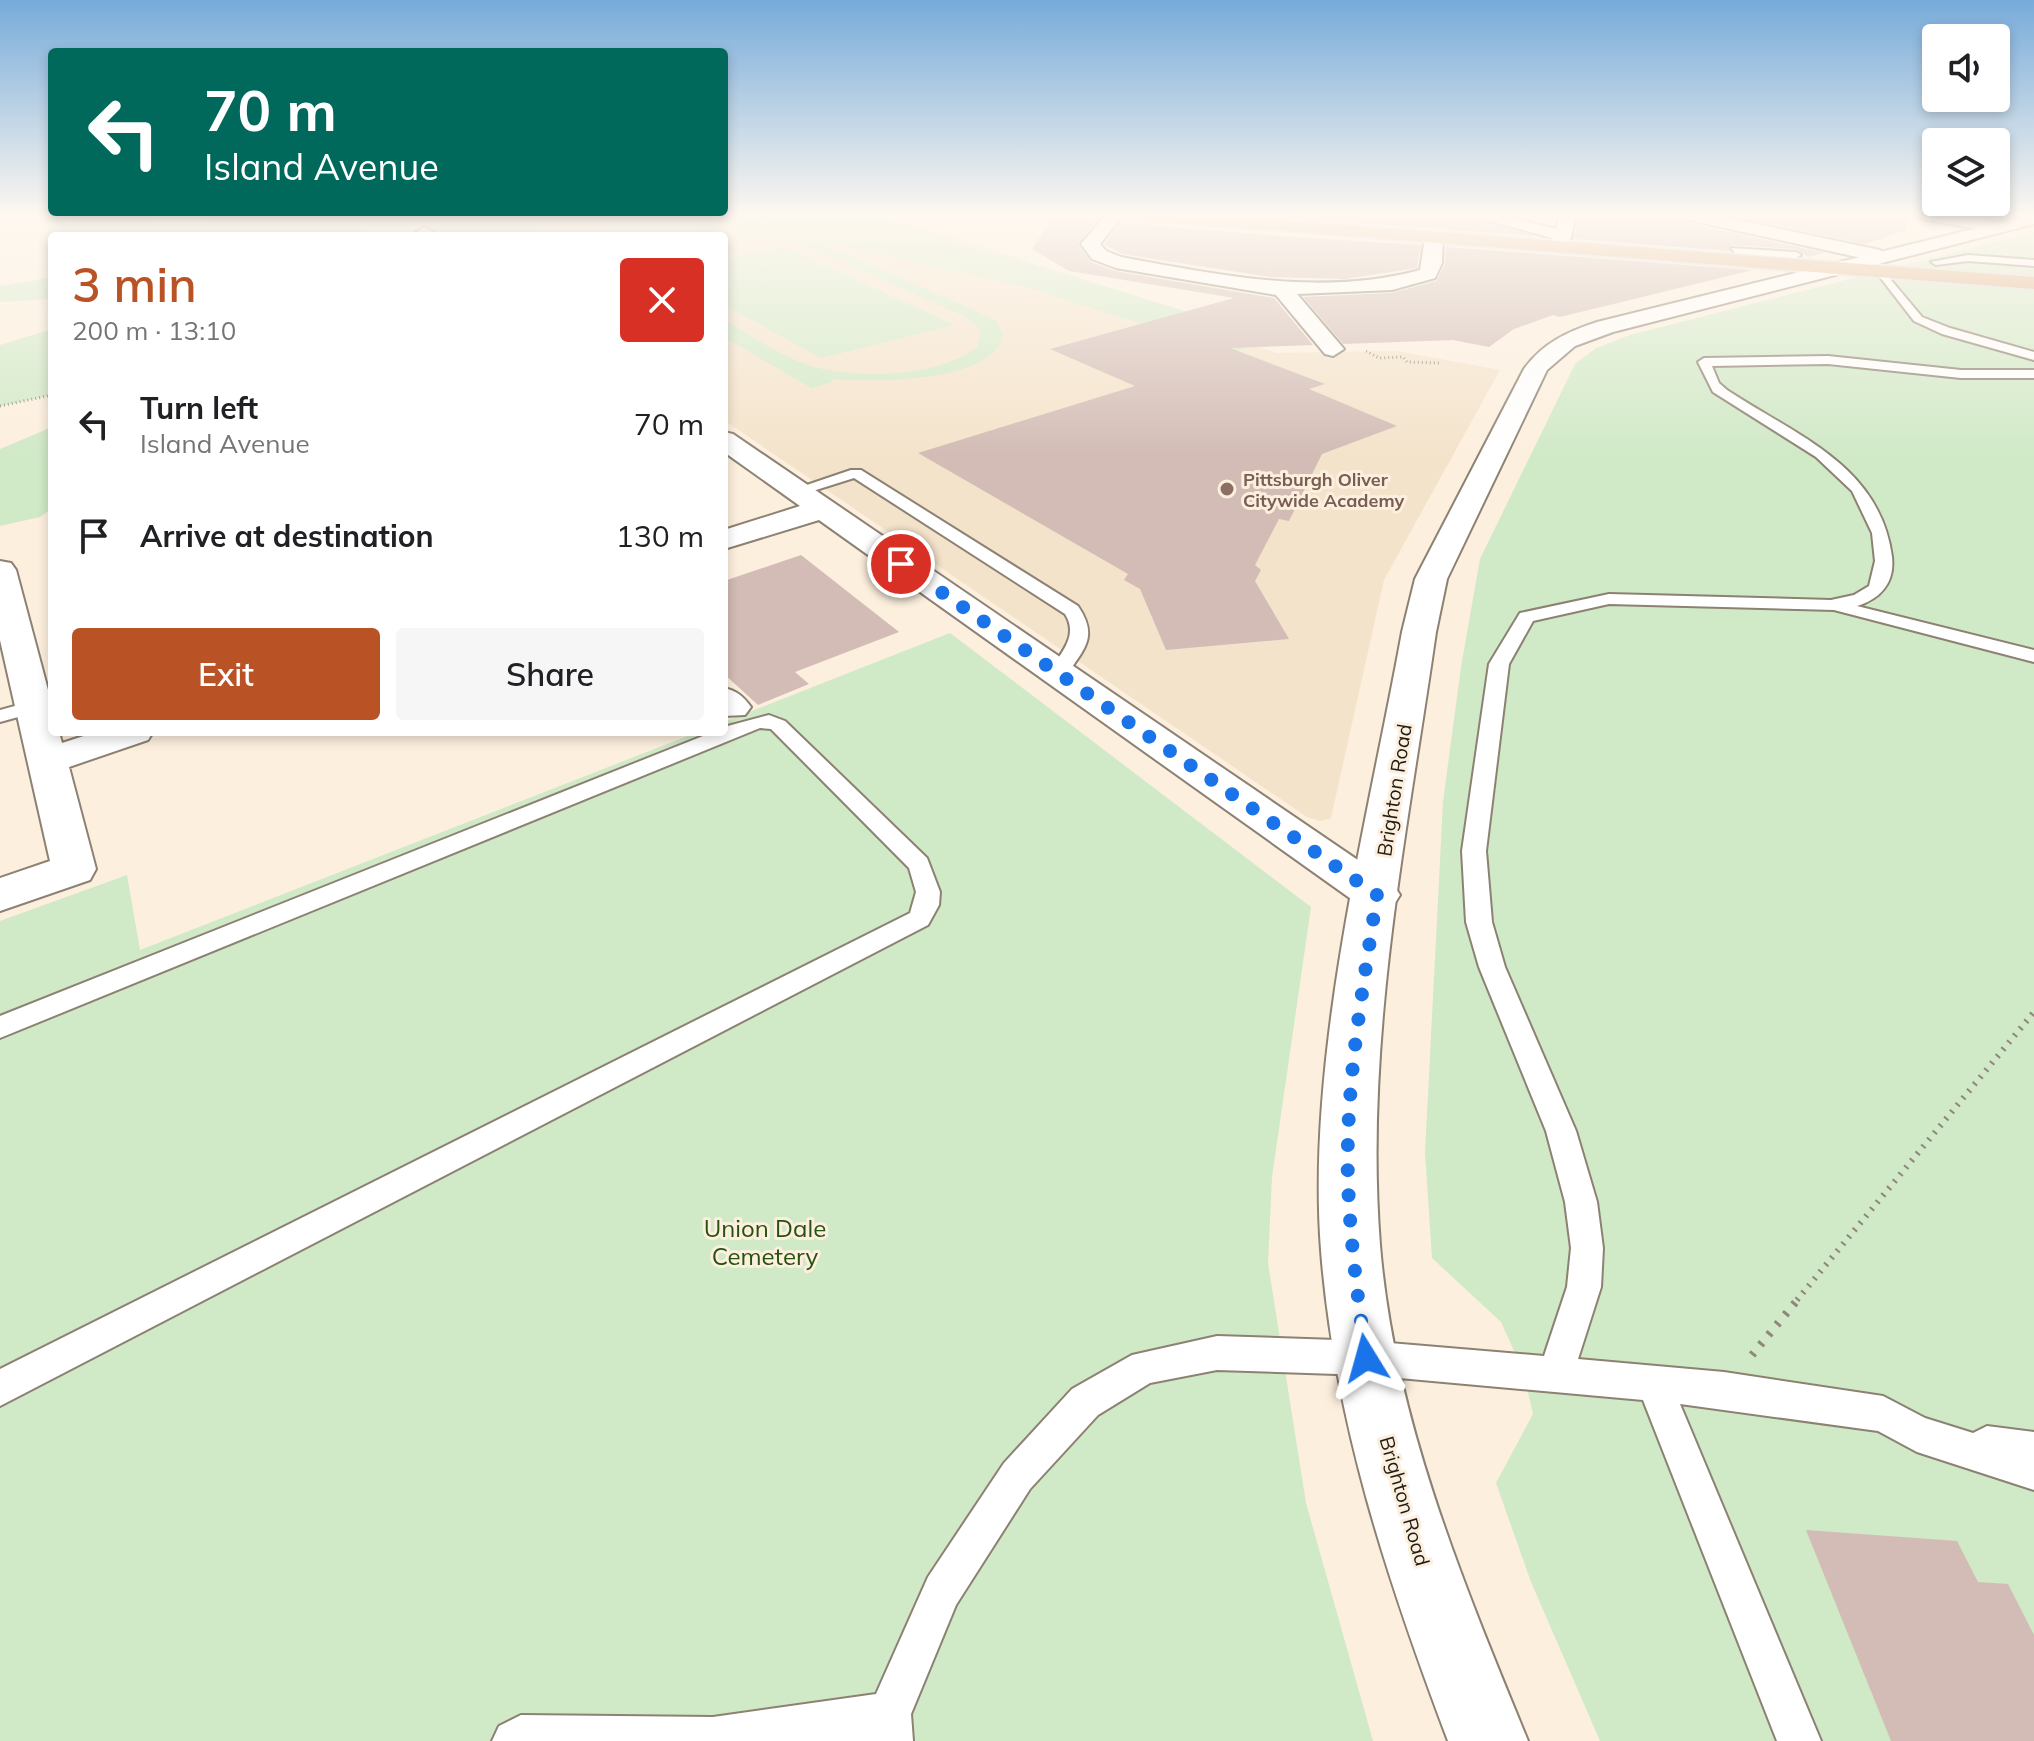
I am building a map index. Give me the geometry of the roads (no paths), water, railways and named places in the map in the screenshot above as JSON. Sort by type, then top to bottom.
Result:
[{"type":"street","points":[[1287,295],[1333,349]]},
{"type":"street","name":"Brighton Road","points":[[1488,1741],[1445,1634],[1405,1508],[1366,1358],[1352,1253],[1348,1177],[1357,1033],[1419,632],[1431,579],[1536,369],[1554,349],[1585,333],[1697,295]]},
{"type":"street","points":[[728,443],[1377,895]]},
{"type":"street","points":[[728,538],[810,500]]},
{"type":"street","points":[[0,570],[17,712],[47,761],[74,869],[0,895]]},
{"type":"street","points":[[47,761],[122,736]]},
{"type":"lane","points":[[1905,295],[1918,319],[1946,331],[2034,356]]},
{"type":"lane","points":[[1555,1375],[1584,1287],[1587,1248],[1581,1202],[1561,1131],[1492,967],[1479,922],[1474,851],[1499,664],[1526,617],[1609,599],[1831,605],[1861,601],[1876,591],[1884,576],[1883,542],[1867,501],[1853,479],[1835,462],[1714,385],[1704,362],[1828,360],[1975,374],[2034,374]]},
{"type":"lane","points":[[1975,374],[2034,387]]},
{"type":"lane","points":[[810,500],[856,473],[1072,610],[1082,626],[1081,636],[1058,673]]},
{"type":"lane","points":[[1831,605],[2034,656]]},
{"type":"lane","points":[[0,1388],[919,919],[930,904],[929,885],[919,864],[778,725],[769,721],[756,722],[728,733]]},
{"type":"lane","points":[[0,1027],[721,736]]},
{"type":"lane","points":[[514,1741],[521,1737],[713,1739],[890,1728],[942,1591],[1017,1476],[1085,1402],[1144,1367],[1217,1353],[1366,1358],[1724,1390],[1883,1414],[1917,1434],[2034,1471]]},
{"type":"lane","points":[[1654,1384],[1799,1741]]},
{"type":"lane","points":[[1917,1434],[2034,1451]]},
{"type":"place","name":"Pittsburgh Oliver Citywide Academy","points":[[1227,489]]},
{"type":"park label","name":"Union Dale Cemetery","points":[[765,1242]]}]
